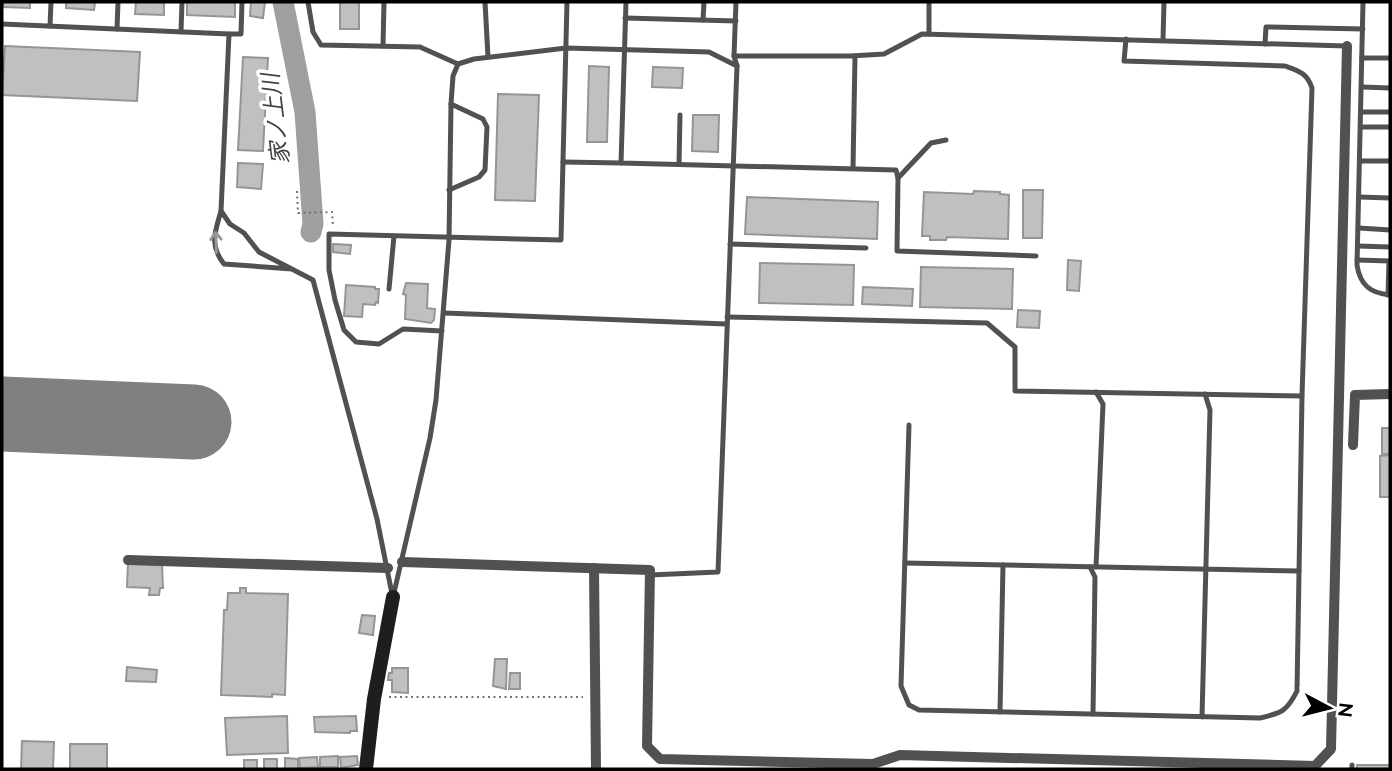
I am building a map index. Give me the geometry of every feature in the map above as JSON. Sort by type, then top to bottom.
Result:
[{"type":"street","points":[[402,562],[650,569],[647,746],[660,759],[873,764],[901,755],[1315,766],[1331,749],[1347,46]]},
{"type":"street","points":[[1353,445],[1355,395],[1390,394]]},
{"type":"street","points":[[128,560],[388,568]]},
{"type":"street","points":[[594,569],[596,769]]},
{"type":"street","points":[[366,769],[374,699],[393,597]]},
{"type":"lane","points":[[50,26],[51,2]]},
{"type":"lane","points":[[117,29],[118,2]]},
{"type":"lane","points":[[181,32],[182,2]]},
{"type":"lane","points":[[2,24],[241,34],[242,2]]},
{"type":"lane","points":[[308,2],[313,32],[321,45],[420,47],[457,64],[488,57],[566,48],[709,52],[737,66]]},
{"type":"lane","points":[[383,46],[384,2]]},
{"type":"lane","points":[[485,2],[488,57]]},
{"type":"lane","points":[[443,331],[403,328],[379,344],[356,342],[344,330],[335,300],[330,270],[329,234],[561,240],[567,2]]},
{"type":"lane","points":[[621,163],[626,2]]},
{"type":"lane","points":[[703,20],[704,2]]},
{"type":"lane","points":[[650,575],[718,572],[737,66],[734,56],[736,2]]},
{"type":"lane","points":[[929,2],[929,34]]},
{"type":"lane","points":[[1163,40],[1164,2]]},
{"type":"lane","points":[[1357,260],[1390,261],[1389,295],[1365,287],[1359,275],[1357,260],[1363,2]]},
{"type":"lane","points":[[625,18],[736,21]]},
{"type":"lane","points":[[1265,44],[1266,27],[1363,29]]},
{"type":"lane","points":[[229,34],[221,211],[215,232],[215,253],[224,264],[292,269]]},
{"type":"lane","points":[[734,56],[884,54],[922,34],[1347,46]]},
{"type":"lane","points":[[909,425],[901,686],[909,705],[919,710],[1260,718],[1279,714],[1290,705],[1297,691],[1302,396],[1312,88],[1309,77],[1301,71],[1285,66],[1124,61],[1126,39]]},
{"type":"lane","points":[[853,168],[855,56]]},
{"type":"lane","points":[[1362,58],[1390,58]]},
{"type":"lane","points":[[393,597],[430,438],[436,400],[449,237],[451,104],[453,76],[457,64]]},
{"type":"lane","points":[[1362,87],[1390,88]]},
{"type":"lane","points":[[449,190],[479,177],[485,170],[487,127],[483,119],[451,104]]},
{"type":"lane","points":[[1361,112],[1390,112]]},
{"type":"lane","points":[[678,164],[680,115]]},
{"type":"lane","points":[[1361,127],[1390,127]]},
{"type":"lane","points":[[898,178],[931,143],[946,141]]},
{"type":"lane","points":[[1361,161],[1390,162]]},
{"type":"lane","points":[[563,162],[896,170],[897,251],[1036,257]]},
{"type":"lane","points":[[1359,197],[1390,198]]},
{"type":"lane","points":[[221,211],[230,224],[244,233],[259,252],[313,280],[388,568],[393,597]]},
{"type":"lane","points":[[1359,228],[1390,230]]},
{"type":"lane","points":[[389,289],[394,236]]},
{"type":"lane","points":[[730,244],[866,248]]},
{"type":"lane","points":[[1358,246],[1390,247]]},
{"type":"lane","points":[[444,313],[988,323],[1015,347],[1015,391],[1302,396]]},
{"type":"lane","points":[[1093,714],[1093,567],[1102,404],[1096,392]]},
{"type":"lane","points":[[1202,717],[1210,410],[1205,394]]},
{"type":"lane","points":[[905,563],[1299,571]]},
{"type":"lane","points":[[1000,712],[1003,565]]},
{"type":"path","points":[[297,191],[298,214],[332,212],[333,234]]},
{"type":"path","points":[[374,699],[390,696],[595,696]]},
{"type":"building","points":[[3,2],[30,2],[30,8],[3,7]]},
{"type":"building","points":[[66,2],[95,2],[94,10],[66,8]]},
{"type":"building","points":[[136,2],[164,2],[164,15],[135,14]]},
{"type":"building","points":[[187,2],[235,2],[235,17],[187,15]]},
{"type":"building","points":[[251,2],[265,2],[263,18],[250,16]]},
{"type":"building","points":[[340,2],[359,2],[359,29],[340,29]]},
{"type":"building","points":[[5,46],[140,52],[137,101],[2,95]]},
{"type":"building","points":[[243,57],[268,58],[263,151],[238,150]]},
{"type":"building","points":[[589,66],[609,67],[607,142],[587,142]]},
{"type":"building","points":[[653,67],[683,68],[682,88],[652,87]]},
{"type":"building","points":[[498,94],[539,95],[535,201],[495,200]]},
{"type":"building","points":[[693,115],[719,115],[718,152],[692,151]]},
{"type":"building","points":[[238,163],[263,164],[261,189],[237,187]]},
{"type":"building","points":[[1023,190],[1043,190],[1042,238],[1023,238]]},
{"type":"building","points":[[974,191],[1009,195],[1008,239],[947,237],[946,240],[930,240],[930,236],[922,236],[924,192],[973,194]]},
{"type":"building","points":[[747,197],[878,202],[877,239],[745,234]]},
{"type":"building","points":[[333,244],[351,245],[350,254],[333,252]]},
{"type":"building","points":[[1068,260],[1081,261],[1079,291],[1067,290]]},
{"type":"building","points":[[760,263],[854,265],[853,305],[759,303]]},
{"type":"building","points":[[921,267],[1013,269],[1012,309],[920,307]]},
{"type":"building","points":[[406,283],[428,284],[427,308],[435,309],[431,323],[405,319],[406,295],[403,294]]},
{"type":"building","points":[[346,285],[379,289],[378,303],[363,304],[362,317],[344,316]]},
{"type":"building","points":[[863,287],[913,289],[912,306],[862,304]]},
{"type":"building","points":[[1018,310],[1040,311],[1039,328],[1017,327]]},
{"type":"building","points":[[1382,428],[1390,428],[1390,454],[1382,454]]},
{"type":"building","points":[[1390,455],[1390,497],[1380,497],[1380,456]]},
{"type":"building","points":[[128,563],[162,565],[163,588],[160,588],[159,595],[149,595],[150,588],[127,587]]},
{"type":"building","points":[[240,588],[246,588],[246,593],[288,594],[285,695],[221,695],[224,610],[227,610],[228,593],[240,593]]},
{"type":"building","points":[[362,615],[375,616],[373,635],[359,633]]},
{"type":"building","points":[[495,659],[507,659],[506,689],[493,686]]},
{"type":"building","points":[[127,667],[157,670],[156,682],[126,681]]},
{"type":"building","points":[[392,668],[408,668],[408,693],[392,692],[392,680],[388,680]]},
{"type":"building","points":[[510,673],[520,673],[520,689],[509,689]]},
{"type":"building","points":[[287,716],[288,753],[227,755],[225,718]]},
{"type":"building","points":[[356,716],[357,731],[315,732],[314,717]]},
{"type":"building","points":[[22,741],[54,742],[53,769],[21,769]]},
{"type":"building","points":[[70,744],[107,744],[107,769],[70,769]]},
{"type":"building","points":[[338,756],[338,767],[320,767],[320,757]]},
{"type":"building","points":[[357,756],[358,765],[341,768],[340,757]]},
{"type":"building","points":[[317,757],[318,767],[300,768],[299,758]]},
{"type":"building","points":[[285,758],[298,759],[298,769],[285,769]]},
{"type":"building","points":[[264,759],[277,759],[277,769],[264,769]]},
{"type":"building","points":[[244,760],[257,760],[257,769],[244,769]]},
{"type":"building","points":[[1357,765],[1390,765],[1390,769],[1357,769]]},
{"type":"waterway","name":"家ノ上川","points":[[283,2],[305,112],[313,224],[311,232]]},
{"type":"runway","points":[[2,414],[194,422]]}]
